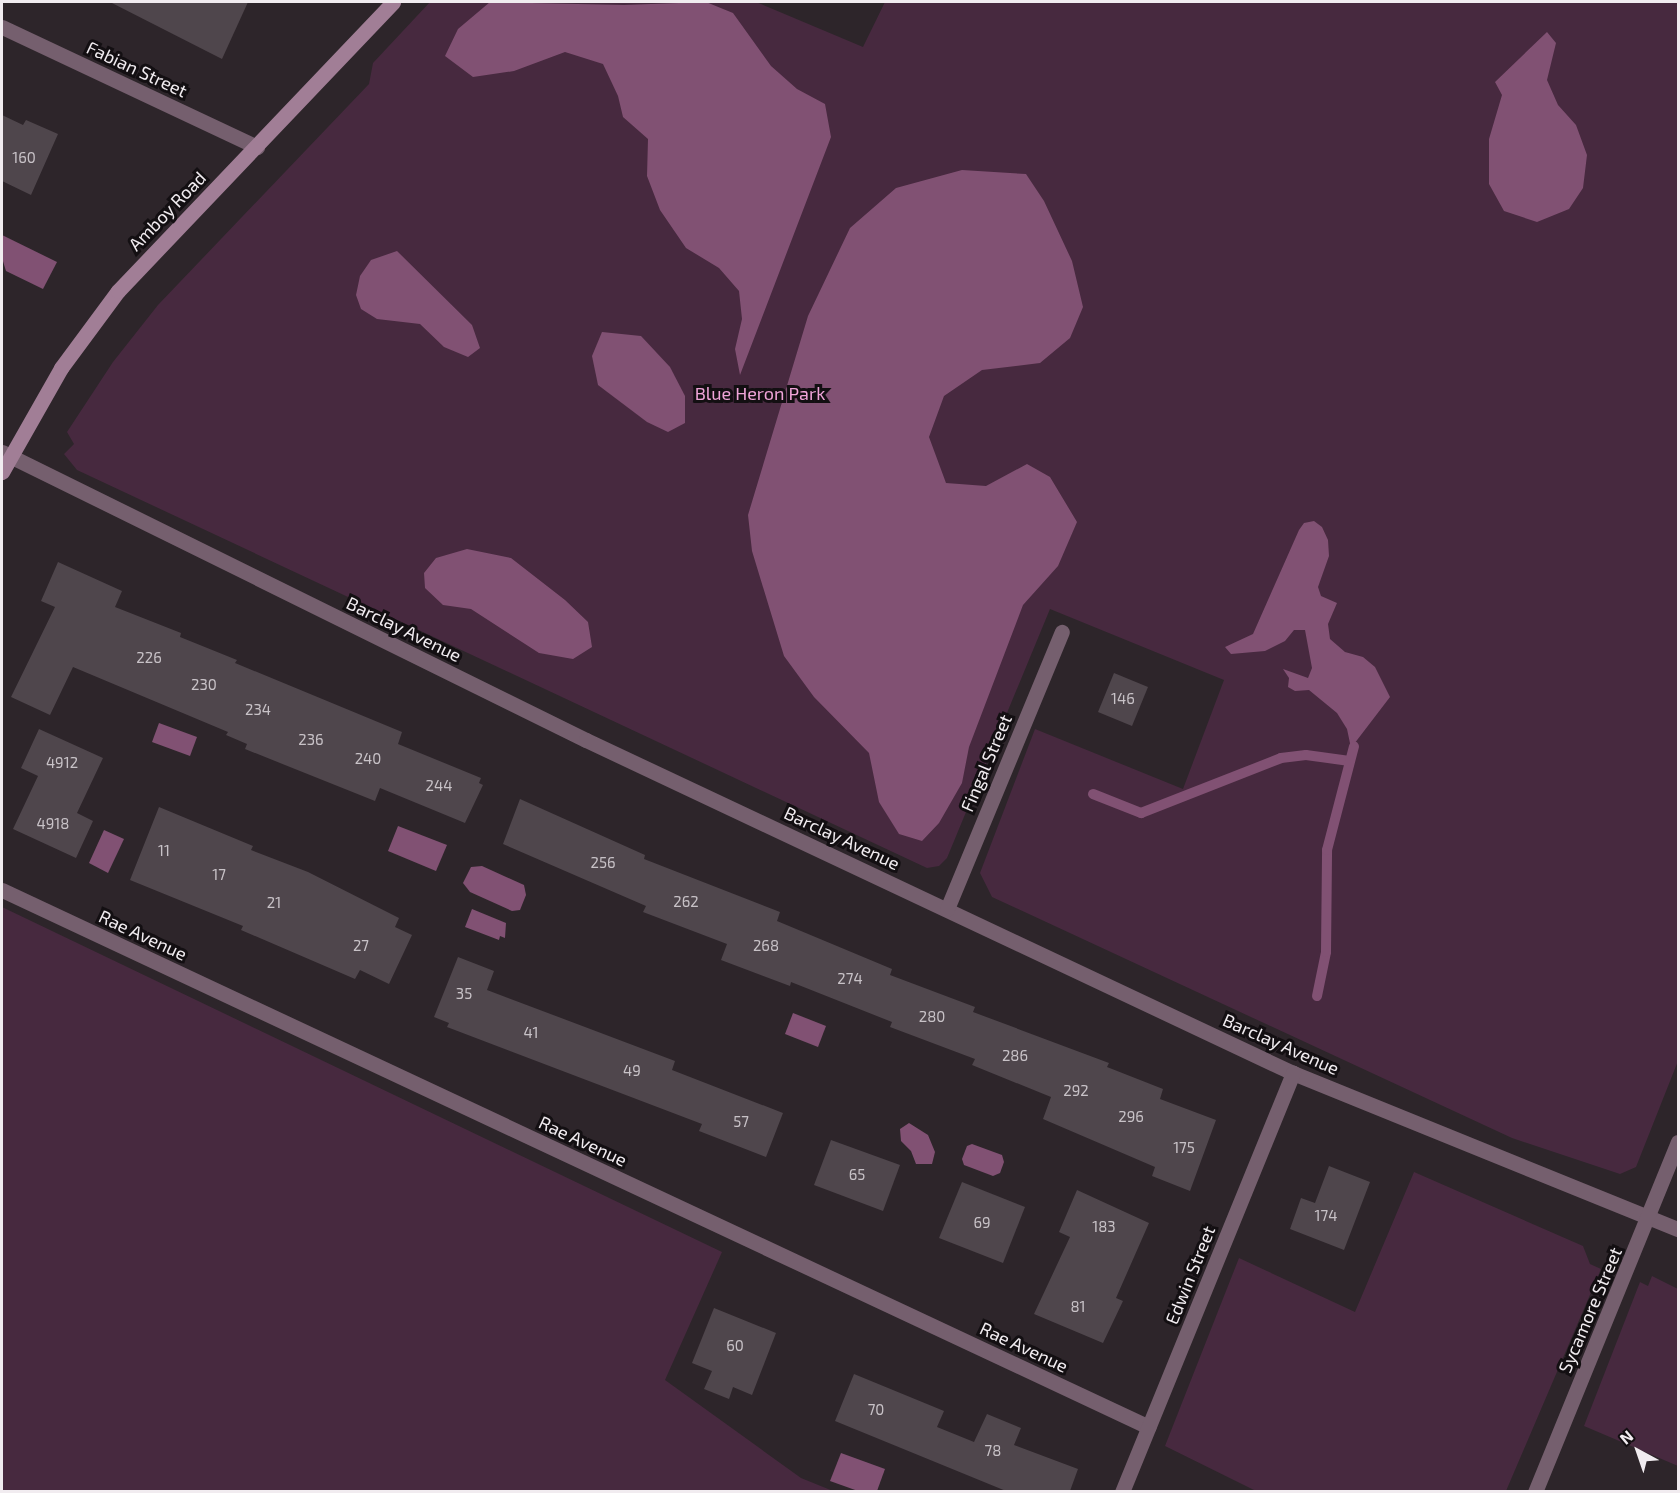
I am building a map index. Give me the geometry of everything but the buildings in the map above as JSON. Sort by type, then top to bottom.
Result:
[{"type":"main road","name":"Amboy Road","points":[[2,472],[5,454],[61,368],[118,291],[393,2]]},
{"type":"street","name":"Fabian Street","points":[[2,27],[257,147]]},
{"type":"street","name":"Barclay Avenue","points":[[5,454],[586,740],[1293,1073],[1651,1216],[1678,1229]]},
{"type":"street","name":"Fingal Street","points":[[947,909],[1062,632]]},
{"type":"street","name":"Rae Avenue","points":[[2,890],[1149,1427]]},
{"type":"street","name":"Edwin Street","points":[[1122,1491],[1293,1073]]},
{"type":"street","name":"Sycamore Street","points":[[1535,1491],[1651,1216],[1678,1142]]},
{"type":"green space","name":"Blue Heron Park","points":[[430,2],[756,2],[863,47],[885,2],[1678,2],[1678,1061],[1636,1167],[1620,1174],[1512,1138],[992,897],[980,873],[1035,729],[1183,789],[1224,680],[1050,609],[947,858],[939,866],[927,868],[77,470],[64,454],[74,444],[67,432],[113,362],[158,305],[369,84],[373,63]]},
{"type":"green space","points":[[2,907],[722,1252],[665,1380],[801,1478],[833,1491],[2,1491]]},
{"type":"green space","points":[[1414,1172],[1583,1246],[1590,1264],[1601,1269],[1506,1491],[1256,1491],[1165,1446],[1239,1258],[1355,1312]]},
{"type":"green space","points":[[1652,1276],[1678,1289],[1678,1466],[1584,1426],[1640,1282],[1648,1286]]},
{"type":"shaded area","points":[[490,2],[624,5],[706,2],[733,13],[771,66],[797,89],[825,104],[831,137],[740,375],[735,349],[742,319],[739,291],[719,268],[686,248],[660,210],[647,176],[648,139],[623,117],[618,96],[603,64],[565,52],[514,71],[473,77],[445,56],[458,29]]},
{"type":"shaded area","points":[[1547,32],[1556,43],[1547,80],[1558,105],[1576,125],[1587,155],[1583,188],[1569,209],[1537,222],[1504,211],[1489,184],[1489,139],[1502,95],[1495,82]]},
{"type":"shaded area","points":[[962,170],[1026,174],[1044,201],[1072,261],[1083,307],[1070,338],[1040,363],[982,370],[944,396],[929,437],[946,483],[986,486],[1027,464],[1050,477],[1077,522],[1058,566],[1023,605],[969,747],[962,783],[939,823],[922,841],[899,834],[879,802],[869,753],[814,697],[784,656],[752,551],[748,515],[808,316],[850,228],[896,188]]},
{"type":"shaded area","points":[[2,235],[57,262],[43,289],[6,271],[2,258]]},
{"type":"shaded area","points":[[397,251],[472,325],[480,348],[468,357],[444,347],[420,324],[377,319],[361,309],[356,295],[360,276],[371,260]]},
{"type":"shaded area","points":[[602,332],[641,336],[670,367],[685,396],[685,423],[668,432],[647,422],[598,385],[592,356]]},
{"type":"shaded area","points":[[1314,521],[1322,527],[1328,540],[1329,556],[1318,587],[1321,596],[1337,603],[1328,624],[1330,639],[1345,652],[1363,657],[1375,667],[1390,697],[1351,748],[1347,729],[1337,713],[1309,690],[1295,691],[1288,687],[1289,678],[1283,669],[1308,678],[1312,668],[1305,630],[1294,630],[1285,641],[1265,651],[1231,654],[1225,647],[1253,634],[1299,530],[1304,523]]},
{"type":"shaded area","points":[[467,549],[511,558],[565,600],[588,622],[592,647],[573,659],[539,653],[471,609],[443,605],[425,588],[424,573],[436,558]]},
{"type":"shaded area","points":[[159,723],[197,737],[190,756],[152,742]]},
{"type":"shaded area","points":[[398,826],[447,845],[436,871],[388,851]]},
{"type":"shaded area","points":[[104,830],[124,839],[108,873],[89,863]]},
{"type":"shaded area","points":[[482,866],[524,885],[526,895],[520,910],[512,911],[470,892],[463,883],[471,867]]},
{"type":"shaded area","points":[[472,909],[506,923],[505,938],[500,936],[499,940],[465,927]]},
{"type":"shaded area","points":[[793,1013],[826,1026],[818,1047],[785,1034]]},
{"type":"shaded area","points":[[909,1123],[928,1135],[935,1152],[932,1164],[916,1164],[911,1151],[901,1141],[900,1129]]},
{"type":"shaded area","points":[[972,1144],[1002,1155],[1004,1162],[1000,1173],[993,1176],[964,1165],[962,1159],[967,1146]]},
{"type":"shaded area","points":[[841,1453],[885,1469],[877,1491],[858,1491],[830,1481]]},
{"type":"waterway","points":[[1317,996],[1326,952],[1327,850],[1354,746]]},
{"type":"waterway","points":[[1093,794],[1141,813],[1281,758],[1306,755],[1350,761]]}]
